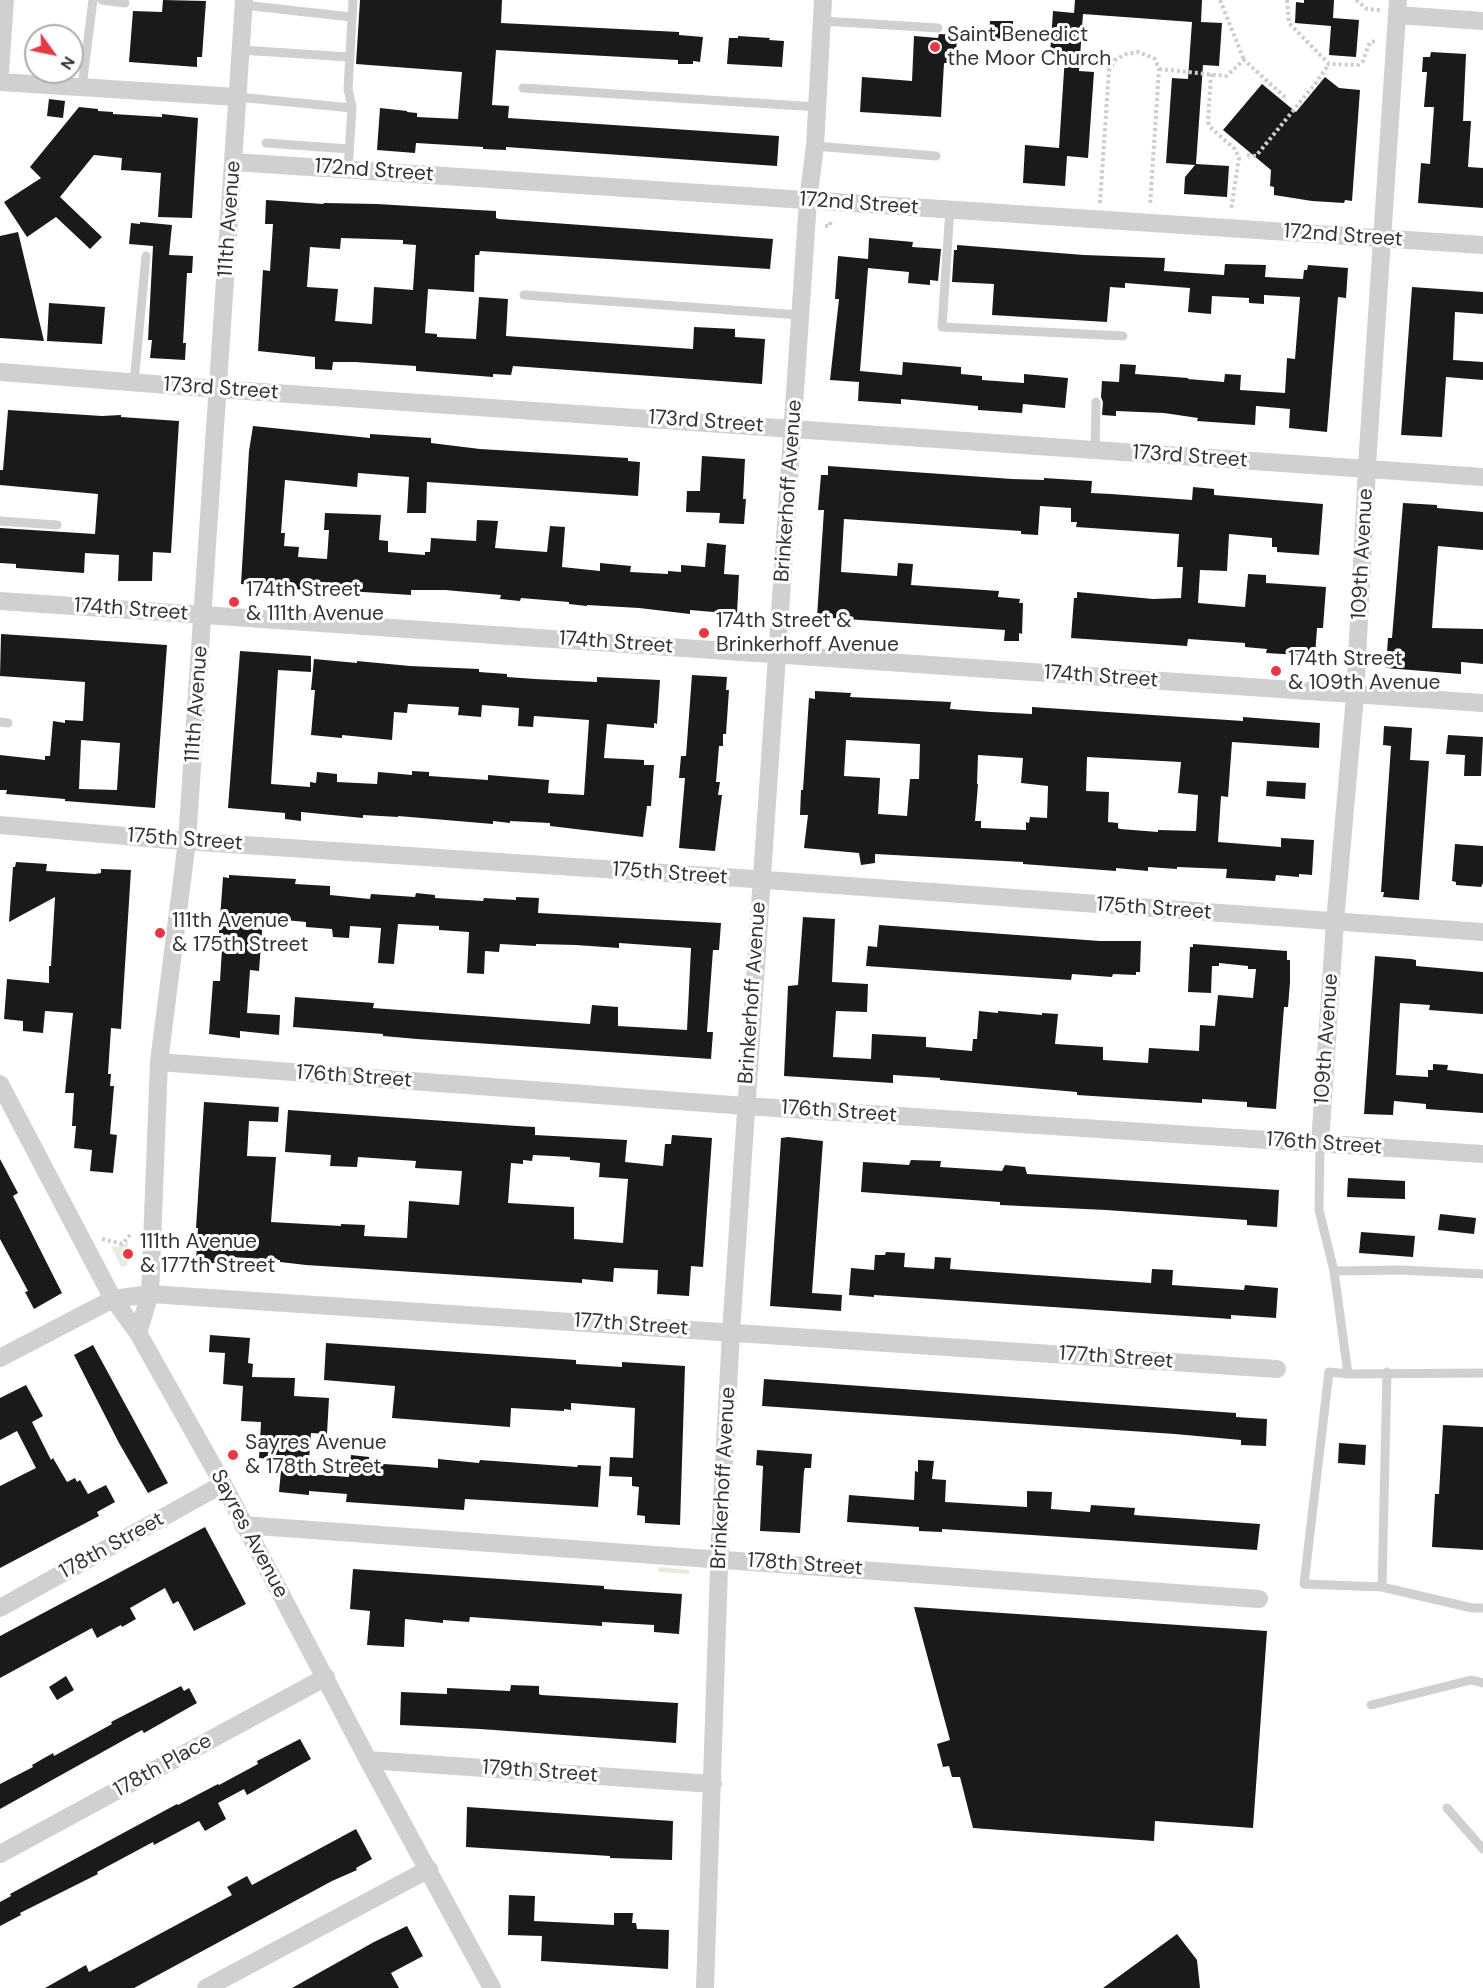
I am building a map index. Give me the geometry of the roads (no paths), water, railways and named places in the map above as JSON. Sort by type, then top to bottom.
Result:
[{"type":"street","points":[[0,72],[5,0]]},
{"type":"street","name":"Brinkerhoff Avenue","points":[[705,1988],[720,1559],[731,1332],[808,201],[815,146],[823,0]]},
{"type":"street","name":"111th Avenue","points":[[138,1333],[150,1294],[159,1062],[187,841],[244,3]]},
{"type":"street","points":[[1392,8],[1483,21]]},
{"type":"street","name":"109th Avenue","points":[[1320,1143],[1335,922],[1355,696],[1382,239],[1392,8]]},
{"type":"street","points":[[0,82],[237,97]]},
{"type":"street","name":"172nd Street","points":[[234,162],[1483,245]]},
{"type":"street","name":"173rd Street","points":[[0,372],[1483,477]]},
{"type":"street","name":"174th Street","points":[[0,601],[1483,704]]},
{"type":"street","name":"175th Street","points":[[0,825],[187,841],[1483,932]]},
{"type":"street","name":"176th Street","points":[[159,1062],[745,1106],[1483,1154]]},
{"type":"street","name":"Sayres Avenue","points":[[0,1084],[6,1109],[113,1299],[138,1333],[223,1484],[243,1526],[492,1988]]},
{"type":"street","name":"177th Street","points":[[0,1358],[113,1299],[150,1294],[1277,1369]]},
{"type":"street","name":"178th Street","points":[[0,1608],[223,1484]]},
{"type":"street","name":"178th Street","points":[[243,1526],[1259,1599]]},
{"type":"street","name":"178th Place","points":[[0,1854],[326,1677]]},
{"type":"street","name":"179th Street","points":[[368,1760],[713,1784]]},
{"type":"street","points":[[206,1988],[429,1869]]},
{"type":"lane","points":[[82,87],[93,0]]},
{"type":"lane","points":[[102,0],[125,3]]},
{"type":"lane","points":[[348,170],[352,108],[348,88],[353,0]]},
{"type":"lane","points":[[244,3],[351,17]]},
{"type":"lane","points":[[823,21],[938,28]]},
{"type":"lane","points":[[241,50],[349,57]]},
{"type":"lane","points":[[523,88],[817,107]]},
{"type":"lane","points":[[237,97],[269,98],[352,108]]},
{"type":"lane","points":[[266,143],[349,149]]},
{"type":"lane","points":[[815,146],[936,156]]},
{"type":"lane","points":[[950,209],[942,327],[1123,336]]},
{"type":"lane","points":[[134,383],[146,256]]},
{"type":"lane","points":[[524,295],[800,315]]},
{"type":"lane","points":[[1095,450],[1096,402]]},
{"type":"lane","points":[[0,521],[57,525]]},
{"type":"lane","points":[[1320,1143],[1319,1210],[1334,1270],[1348,1374]]},
{"type":"lane","points":[[1334,1270],[1483,1274]]},
{"type":"lane","points":[[1483,1373],[1348,1374],[1329,1372],[1304,1584],[1382,1587],[1472,1608],[1483,1608]]},
{"type":"lane","points":[[1382,1587],[1387,1372]]},
{"type":"lane","points":[[1371,1705],[1471,1680],[1483,1683]]},
{"type":"lane","points":[[1447,1808],[1483,1849]]},
{"type":"place","name":"Saint Benedict the Moor Church","points":[[935,47]]},
{"type":"place","name":"174th Street & 111th Avenue","points":[[234,602]]},
{"type":"place","name":"174th Street & Brinkerhoff Avenue","points":[[704,633]]},
{"type":"place","name":"174th Street & 109th Avenue","points":[[1276,671]]},
{"type":"place","name":"111th Avenue & 175th Street","points":[[160,933]]},
{"type":"place","name":"111th Avenue & 177th Street","points":[[128,1254]]},
{"type":"place","name":"Sayres Avenue & 178th Street","points":[[233,1455]]}]
